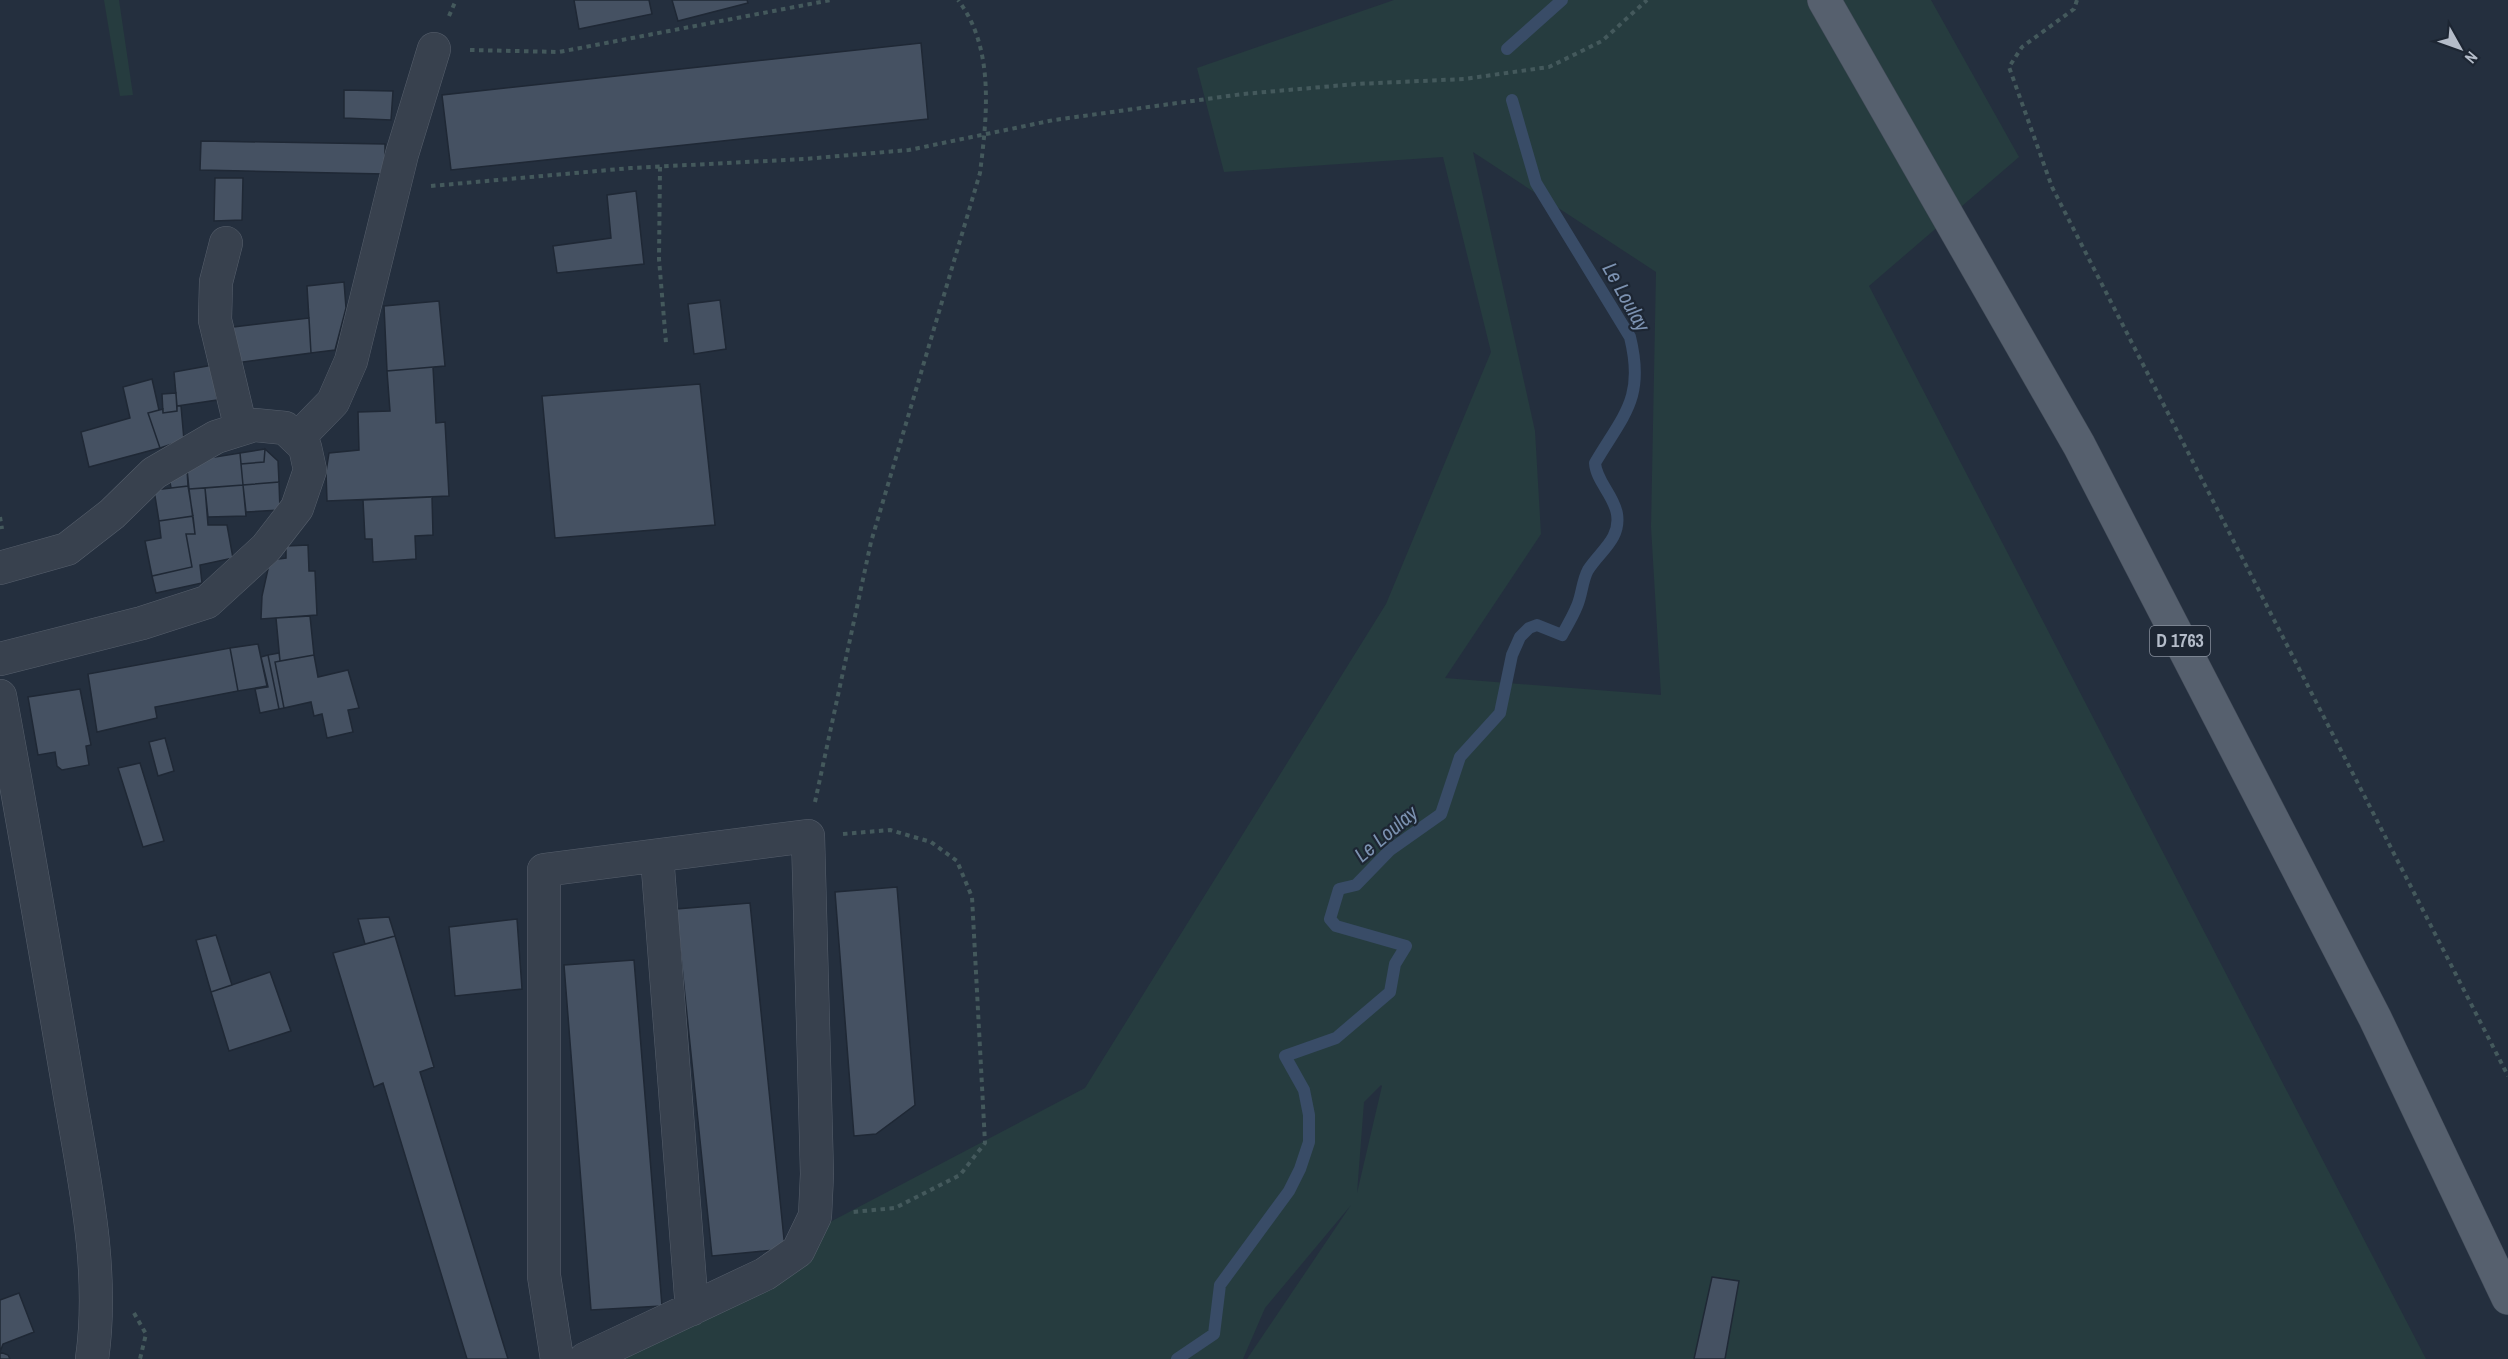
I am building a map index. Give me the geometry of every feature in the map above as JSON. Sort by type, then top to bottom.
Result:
[{"type":"main road","name":"D 1763","points":[[1824,0],[2079,445],[2375,1018],[2508,1298]]},
{"type":"street","points":[[297,440],[333,402],[351,361],[394,187],[434,49]]},
{"type":"street","points":[[226,243],[216,282],[215,320],[241,429]]},
{"type":"street","points":[[0,568],[67,549],[112,514],[154,473],[216,437],[254,425],[285,428],[305,447],[310,470],[297,508],[266,548],[207,602],[142,623],[0,659]]},
{"type":"street","points":[[0,696],[40,915],[93,1238],[94,1358]]},
{"type":"street","points":[[557,1359],[544,1276],[544,870],[808,836],[817,1174],[815,1216],[798,1251],[765,1274],[585,1359]]},
{"type":"street","points":[[657,856],[692,1309]]},
{"type":"path","points":[[434,49],[559,52],[831,0]]},
{"type":"path","points":[[815,1216],[895,1208],[960,1174],[985,1143],[972,897],[957,861],[931,842],[890,831],[808,836],[871,542],[980,173],[985,135],[986,68],[971,18],[958,0]]},
{"type":"path","points":[[394,187],[445,186],[660,166],[804,159],[909,150],[1054,120],[1243,94],[1356,84],[1464,79],[1549,67],[1602,41],[1647,0]]},
{"type":"path","points":[[2077,0],[2074,9],[2022,47],[2009,67],[2052,187],[2508,1076]]},
{"type":"path","points":[[660,166],[659,259],[666,344]]},
{"type":"green space","points":[[104,0],[119,0],[133,95],[120,96]]},
{"type":"green space","points":[[1394,0],[1931,0],[2019,157],[1869,286],[2426,1359],[1247,1359],[1351,1205],[1265,1308],[1243,1359],[569,1359],[1085,1088],[1386,604],[1491,352],[1443,157],[1224,172],[1197,68]],"holes":[[[1473,152],[1656,272],[1651,527],[1661,695],[1445,678],[1541,534],[1535,431]],[[1382,1086],[1357,1193],[1364,1102]]]},
{"type":"building","points":[[574,0],[649,0],[652,14],[579,29]]},
{"type":"building","points":[[672,0],[747,0],[748,3],[678,21]]},
{"type":"building","points":[[921,43],[928,119],[451,170],[442,95]]},
{"type":"building","points":[[344,90],[393,91],[391,120],[344,118]]},
{"type":"building","points":[[201,141],[385,144],[385,174],[200,170]]},
{"type":"building","points":[[215,178],[243,178],[242,220],[214,221]]},
{"type":"building","points":[[636,191],[644,264],[557,273],[553,246],[611,238],[607,195]]},
{"type":"building","points":[[344,282],[346,308],[335,350],[311,353],[307,286]]},
{"type":"building","points":[[720,300],[726,349],[694,354],[688,304]]},
{"type":"building","points":[[439,301],[445,366],[387,371],[384,306]]},
{"type":"building","points":[[309,318],[311,353],[228,364],[225,328]]},
{"type":"building","points":[[213,365],[217,400],[177,406],[174,372]]},
{"type":"building","points":[[433,367],[436,423],[445,422],[449,496],[327,501],[326,472],[329,453],[359,450],[358,412],[390,411],[387,371]]},
{"type":"building","points":[[152,379],[159,410],[148,413],[160,448],[89,467],[81,432],[130,418],[123,387]]},
{"type":"building","points":[[700,384],[715,525],[555,538],[542,396]]},
{"type":"building","points":[[176,393],[177,411],[163,413],[162,394]]},
{"type":"building","points":[[177,406],[181,406],[184,440],[160,448],[148,413],[163,409],[163,413],[177,411]]},
{"type":"building","points":[[265,449],[264,462],[241,464],[240,453]]},
{"type":"building","points":[[265,449],[278,461],[279,482],[243,485],[241,464],[264,462]]},
{"type":"building","points":[[240,453],[243,485],[189,489],[187,469],[190,461]]},
{"type":"building","points":[[187,469],[188,486],[171,488],[169,476]]},
{"type":"building","points":[[279,482],[280,510],[246,512],[243,485]]},
{"type":"building","points":[[243,485],[246,516],[208,517],[205,488]]},
{"type":"building","points":[[188,486],[193,516],[159,521],[154,490]]},
{"type":"building","points":[[205,488],[208,525],[227,525],[233,558],[200,565],[202,583],[156,593],[152,576],[192,567],[186,534],[195,534],[189,489]]},
{"type":"building","points":[[432,497],[433,535],[415,536],[416,559],[373,562],[372,539],[365,539],[363,500]]},
{"type":"building","points":[[193,516],[195,534],[186,534],[192,567],[152,576],[145,541],[161,538],[159,521]]},
{"type":"building","points":[[308,545],[309,571],[315,571],[317,615],[261,619],[262,596],[270,560],[286,558],[286,546]]},
{"type":"building","points":[[310,616],[314,655],[280,661],[276,618]]},
{"type":"building","points":[[258,644],[267,686],[238,691],[230,648]]},
{"type":"building","points":[[230,648],[238,691],[155,707],[157,718],[97,732],[88,674]]},
{"type":"building","points":[[279,653],[280,661],[275,662],[284,708],[279,709],[268,655]]},
{"type":"building","points":[[268,655],[279,709],[260,713],[255,689],[268,687],[261,657]]},
{"type":"building","points":[[314,655],[318,677],[348,670],[359,708],[348,710],[353,732],[327,738],[322,714],[314,716],[311,702],[284,708],[275,662]]},
{"type":"building","points":[[80,689],[91,745],[86,746],[89,765],[62,770],[57,766],[55,752],[38,755],[28,697]]},
{"type":"building","points":[[165,738],[174,771],[158,776],[149,742]]},
{"type":"building","points":[[140,763],[164,841],[143,847],[118,768]]},
{"type":"building","points":[[897,887],[915,1105],[876,1134],[854,1136],[835,892]]},
{"type":"building","points":[[750,903],[785,1249],[712,1256],[676,909]]},
{"type":"building","points":[[389,917],[395,936],[365,944],[358,919]]},
{"type":"building","points":[[517,919],[522,989],[455,996],[449,927]]},
{"type":"building","points":[[216,935],[232,985],[211,992],[196,940]]},
{"type":"building","points":[[395,936],[434,1067],[420,1072],[508,1359],[467,1359],[383,1083],[374,1087],[333,953]]},
{"type":"building","points":[[634,960],[662,1306],[591,1310],[564,965]]},
{"type":"building","points":[[270,972],[291,1031],[229,1051],[211,992]]},
{"type":"building","points":[[1712,1277],[1739,1281],[1725,1359],[1694,1359]]},
{"type":"building","points":[[19,1293],[34,1332],[3,1344],[0,1352],[0,1300]]},
{"type":"building","points":[[0,1352],[8,1355],[10,1359],[0,1359]]},
{"type":"waterway","name":"Le Loulay","points":[[1507,49],[1562,0]]},
{"type":"waterway","name":"Le Loulay","points":[[1177,1359],[1214,1334],[1220,1285],[1289,1191],[1300,1169],[1309,1142],[1309,1115],[1304,1090],[1285,1056],[1336,1038],[1390,992],[1395,964],[1406,946],[1336,926],[1330,919],[1339,889],[1356,885],[1390,850],[1441,814],[1460,757],[1500,713],[1512,655],[1520,637],[1529,628],[1537,625],[1562,635],[1577,606],[1588,570],[1609,544],[1616,531],[1615,507],[1598,476],[1595,463],[1623,418],[1633,391],[1635,376],[1630,337],[1536,183],[1512,100]]}]
